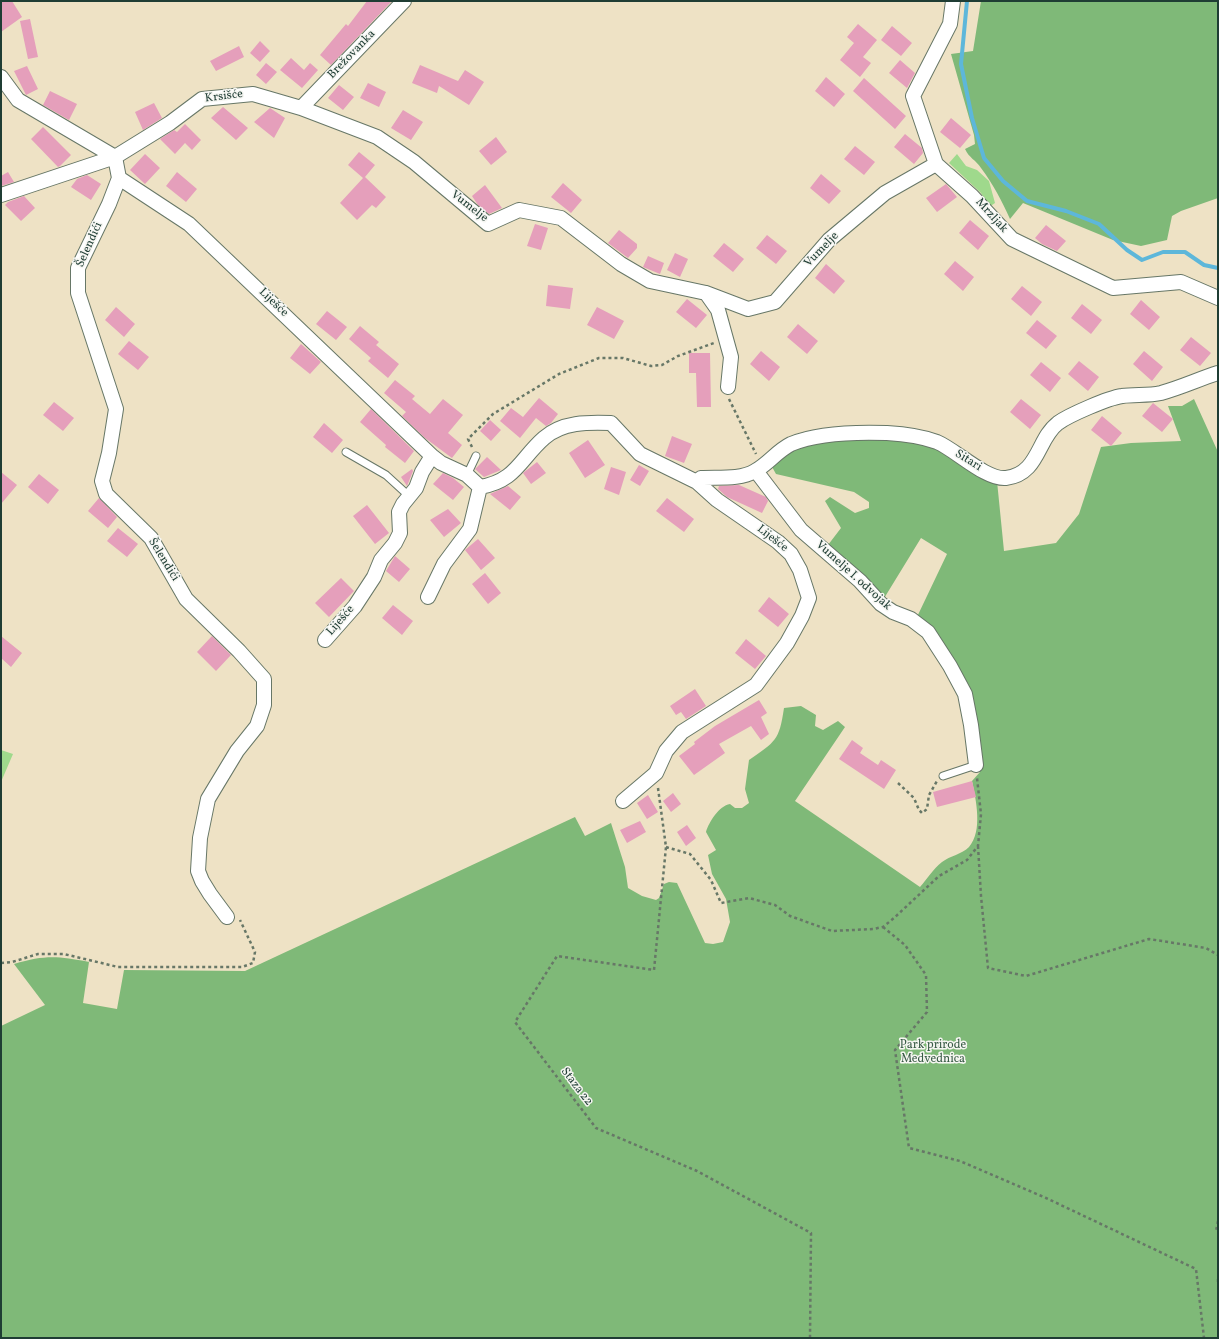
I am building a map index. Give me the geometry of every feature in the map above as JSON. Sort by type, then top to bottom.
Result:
[{"type":"street","name":"Brežovanka","points":[[301,108],[404,1]]},
{"type":"street","name":"Mrzljak","points":[[953,1],[950,24],[913,96],[936,164],[972,196],[1012,239],[1113,288],[1181,282],[1218,298]]},
{"type":"street","points":[[1,77],[18,100],[114,157],[119,178]]},
{"type":"street","name":"Krsišće","points":[[1,195],[114,157],[170,123],[202,99],[253,94],[301,108]]},
{"type":"street","name":"Vumelje","points":[[301,108],[377,137],[414,162],[488,224],[519,210],[561,218],[621,264],[650,280],[706,293],[748,309],[775,302],[829,240],[885,193],[936,164]]},
{"type":"street","name":"Liješće","points":[[119,178],[189,224],[432,456],[441,463],[467,474],[480,487],[493,485],[507,477],[525,461],[544,438],[556,430],[573,424],[611,422],[640,454],[697,482],[717,500],[772,538],[791,554],[800,570],[809,598],[802,616],[787,644],[756,685],[682,732],[666,751],[656,773],[623,801]]},
{"type":"street","name":"Šelendići","points":[[119,178],[109,204],[78,268],[78,293],[116,409],[109,454],[102,481],[106,494],[151,538],[186,599],[239,651],[264,679],[264,705],[257,726],[237,751],[208,799],[200,838],[198,871],[210,894],[227,916]]},
{"type":"street","points":[[706,293],[718,310],[731,357],[728,387]]},
{"type":"street","name":"Sitari","points":[[697,482],[701,478],[746,475],[758,468],[774,454],[790,445],[807,439],[853,434],[886,433],[917,436],[938,442],[995,477],[1006,478],[1020,473],[1031,465],[1049,432],[1057,424],[1072,415],[1121,396],[1160,393],[1218,373]]},
{"type":"street","name":"Liješće","points":[[325,640],[355,606],[374,577],[381,560],[395,543],[400,533],[399,512],[403,504],[416,488],[422,472],[432,456]]},
{"type":"street","name":"Vumelje I. odvojak","points":[[758,468],[801,530],[860,581],[881,604],[893,612],[911,619],[928,632],[950,666],[965,694],[976,765]]},
{"type":"street","points":[[428,597],[444,564],[470,529],[475,514],[480,487]]},
{"type":"lane","points":[[346,452],[386,475],[409,496]]},
{"type":"lane","points":[[467,474],[476,456]]},
{"type":"lane","points":[[943,776],[976,765]]},
{"type":"path","points":[[476,456],[468,439],[493,414],[559,374],[599,358],[623,358],[650,366],[662,365],[694,350],[726,340]]},
{"type":"path","points":[[728,387],[730,401],[752,443],[758,468]]},
{"type":"path","points":[[976,765],[981,814],[978,846],[988,968],[1026,976],[1149,939],[1206,948],[1218,955]]},
{"type":"path","points":[[656,773],[666,847],[690,854],[711,880],[721,903],[749,898],[775,905],[790,916],[832,931],[873,929],[883,927],[939,876],[967,860],[978,846]]},
{"type":"path","points":[[898,783],[914,798],[919,810],[922,813],[927,809],[929,795],[934,783],[943,776]]},
{"type":"path","name":"Staza 22","points":[[666,847],[654,970],[557,956],[515,1022],[596,1128],[697,1171],[811,1233],[810,1338]]},
{"type":"path","points":[[1,963],[12,962],[38,954],[64,954],[118,967],[242,967],[253,963],[255,952],[239,918],[236,913],[227,916]]},
{"type":"path","points":[[883,927],[905,945],[926,976],[927,1012],[895,1050],[910,1148],[968,1164],[1046,1198],[1196,1269],[1204,1338]]},
{"type":"path","points":[[1218,1222],[1216,1231],[1218,1232]]},
{"type":"green space","points":[[981,1],[1218,1],[1218,198],[1181,211],[1172,216],[1167,240],[1141,246],[1113,240],[1023,203],[1010,219],[989,180],[979,165],[968,155],[965,149],[975,144],[974,135],[951,54],[973,51]]},
{"type":"green space","points":[[957,154],[966,166],[977,170],[989,181],[995,203],[989,207],[981,193],[949,163]]},
{"type":"green space","name":"Park prirode Medvednica","points":[[1194,399],[1218,452],[1218,1338],[1,1338],[1,1026],[45,1005],[14,964],[51,957],[89,962],[83,1003],[117,1009],[124,970],[245,971],[575,817],[585,836],[611,823],[625,867],[628,888],[642,896],[656,900],[659,898],[664,884],[669,882],[677,883],[705,943],[713,944],[723,942],[730,922],[726,899],[712,874],[708,855],[716,850],[706,832],[712,819],[718,811],[726,805],[730,804],[735,808],[742,808],[749,803],[745,789],[749,760],[771,744],[775,739],[778,734],[784,708],[801,706],[816,715],[815,726],[823,730],[838,721],[845,727],[795,801],[920,887],[942,862],[969,847],[976,833],[977,824],[972,781],[980,772],[970,706],[969,685],[948,654],[916,619],[947,554],[921,538],[883,600],[828,545],[841,528],[825,501],[830,497],[855,513],[869,508],[869,502],[854,492],[776,474],[771,465],[775,458],[806,444],[861,438],[919,440],[997,481],[1004,551],[1056,543],[1079,514],[1101,447],[1131,443],[1181,441],[1168,406],[1182,406]]},
{"type":"green space","points":[[1,750],[13,754],[1,782]]},
{"type":"building","points":[[1,1],[12,1],[22,17],[1,32]]},
{"type":"building","points":[[367,1],[392,1],[331,65],[320,55],[346,24],[348,26]]},
{"type":"building","points":[[30,19],[38,57],[28,59],[20,21]]},
{"type":"building","points":[[858,24],[877,40],[863,57],[871,63],[860,77],[840,60],[854,43],[847,37]]},
{"type":"building","points":[[892,26],[912,43],[901,56],[881,40]]},
{"type":"building","points":[[260,41],[270,51],[260,62],[250,53]]},
{"type":"building","points":[[239,46],[244,57],[216,71],[210,61]]},
{"type":"building","points":[[291,58],[304,70],[310,63],[318,70],[302,88],[280,70]]},
{"type":"building","points":[[900,60],[915,73],[907,88],[889,73]]},
{"type":"building","points":[[266,63],[277,72],[266,84],[256,75]]},
{"type":"building","points":[[420,65],[458,81],[465,70],[484,82],[469,105],[439,86],[437,93],[412,83]]},
{"type":"building","points":[[27,66],[38,89],[26,95],[14,71]]},
{"type":"building","points":[[826,77],[845,94],[834,107],[815,91]]},
{"type":"building","points":[[864,78],[906,116],[895,129],[853,91]]},
{"type":"building","points":[[368,83],[386,92],[379,107],[360,98]]},
{"type":"building","points":[[339,85],[354,97],[343,110],[328,98]]},
{"type":"building","points":[[50,91],[77,104],[69,120],[43,105]]},
{"type":"building","points":[[154,103],[162,118],[143,130],[135,112]]},
{"type":"building","points":[[223,107],[248,128],[236,140],[211,118]]},
{"type":"building","points":[[270,108],[285,118],[274,138],[254,122]]},
{"type":"building","points":[[403,110],[423,122],[411,140],[391,128]]},
{"type":"building","points":[[951,118],[971,135],[960,148],[940,132]]},
{"type":"building","points":[[185,124],[201,140],[192,150],[185,143],[175,154],[160,139],[174,130],[177,132]]},
{"type":"building","points":[[43,127],[71,155],[58,167],[31,139]]},
{"type":"building","points":[[905,134],[922,148],[923,153],[914,164],[894,147]]},
{"type":"building","points":[[496,137],[507,152],[491,165],[479,151]]},
{"type":"building","points":[[855,146],[875,162],[864,175],[844,159]]},
{"type":"building","points":[[359,152],[375,165],[365,177],[386,197],[376,208],[372,205],[357,220],[340,203],[363,178],[348,165]]},
{"type":"building","points":[[145,154],[160,168],[145,184],[130,170]]},
{"type":"building","points":[[8,172],[14,182],[1,186],[1,176]]},
{"type":"building","points":[[177,172],[197,189],[186,202],[166,186]]},
{"type":"building","points":[[821,174],[841,191],[829,204],[810,188]]},
{"type":"building","points":[[87,175],[101,184],[91,200],[71,187],[77,179]]},
{"type":"building","points":[[563,183],[582,200],[571,213],[551,197]]},
{"type":"building","points":[[946,184],[957,197],[937,212],[926,198]]},
{"type":"building","points":[[485,185],[502,208],[489,214],[478,205],[472,196]]},
{"type":"building","points":[[24,196],[35,208],[21,221],[5,205],[8,202]]},
{"type":"building","points":[[970,220],[989,236],[978,250],[959,233]]},
{"type":"building","points":[[535,224],[548,228],[541,250],[527,246]]},
{"type":"building","points":[[1046,225],[1066,241],[1057,251],[1042,244],[1035,238]]},
{"type":"building","points":[[619,230],[637,244],[637,248],[628,258],[608,243]]},
{"type":"building","points":[[767,235],[787,251],[776,264],[756,248]]},
{"type":"building","points":[[724,243],[744,259],[733,272],[713,256]]},
{"type":"building","points":[[675,253],[688,259],[680,277],[667,270]]},
{"type":"building","points":[[648,256],[664,263],[660,274],[643,267]]},
{"type":"building","points":[[955,261],[974,277],[963,291],[944,274]]},
{"type":"building","points":[[826,264],[845,281],[834,294],[815,278]]},
{"type":"building","points":[[548,285],[573,288],[570,309],[546,306]]},
{"type":"building","points":[[1022,286],[1042,302],[1031,316],[1011,299]]},
{"type":"building","points":[[687,299],[707,315],[696,328],[676,312]]},
{"type":"building","points":[[1141,300],[1160,317],[1149,330],[1130,314]]},
{"type":"building","points":[[1082,304],[1102,320],[1091,334],[1071,318]]},
{"type":"building","points":[[116,307],[135,324],[124,337],[105,320]]},
{"type":"building","points":[[597,307],[624,321],[614,339],[587,325]]},
{"type":"building","points":[[327,311],[347,327],[336,340],[316,324]]},
{"type":"building","points":[[1037,320],[1057,336],[1046,349],[1026,333]]},
{"type":"building","points":[[798,324],[818,341],[807,354],[787,337]]},
{"type":"building","points":[[360,326],[379,342],[376,345],[399,364],[388,378],[368,361],[371,358],[349,339]]},
{"type":"building","points":[[1191,337],[1211,353],[1200,366],[1180,350]]},
{"type":"building","points":[[129,341],[149,357],[138,370],[118,354]]},
{"type":"building","points":[[301,344],[321,362],[310,374],[290,358]]},
{"type":"building","points":[[761,351],[780,367],[769,381],[750,364]]},
{"type":"building","points":[[1144,351],[1163,367],[1152,381],[1133,364]]},
{"type":"building","points":[[689,353],[710,353],[711,407],[697,407],[696,373],[689,373]]},
{"type":"building","points":[[1079,361],[1099,377],[1088,391],[1068,374]]},
{"type":"building","points":[[1041,362],[1061,378],[1050,392],[1030,375]]},
{"type":"building","points":[[395,380],[415,396],[412,399],[430,414],[443,399],[463,415],[448,433],[462,445],[452,458],[425,438],[402,416],[406,412],[384,393]]},
{"type":"building","points":[[539,398],[558,414],[551,423],[546,426],[536,418],[520,438],[500,421],[511,408],[523,417]]},
{"type":"building","points":[[1021,399],[1041,415],[1030,429],[1010,412]]},
{"type":"building","points":[[54,402],[74,418],[63,431],[43,415]]},
{"type":"building","points":[[1153,403],[1173,419],[1162,432],[1142,416]]},
{"type":"building","points":[[371,409],[414,451],[405,463],[385,447],[386,445],[360,422]]},
{"type":"building","points":[[1102,416],[1122,433],[1111,446],[1091,430]]},
{"type":"building","points":[[490,420],[501,430],[491,441],[480,431]]},
{"type":"building","points":[[324,423],[343,440],[332,453],[313,437]]},
{"type":"building","points":[[672,436],[692,444],[684,463],[665,456]]},
{"type":"building","points":[[588,440],[605,465],[585,478],[569,453]]},
{"type":"building","points":[[487,457],[501,470],[484,477],[475,469]]},
{"type":"building","points":[[537,462],[546,473],[531,484],[523,473]]},
{"type":"building","points":[[639,465],[649,471],[640,486],[630,480]]},
{"type":"building","points":[[611,467],[626,472],[619,495],[604,489]]},
{"type":"building","points":[[412,469],[413,471],[407,486],[401,477]]},
{"type":"building","points":[[1,472],[17,485],[1,504]]},
{"type":"building","points":[[443,473],[453,478],[464,487],[453,500],[433,484]]},
{"type":"building","points":[[39,474],[59,490],[48,504],[28,487]]},
{"type":"building","points":[[739,485],[766,497],[768,501],[762,513],[727,497],[718,489],[719,486]]},
{"type":"building","points":[[508,486],[521,497],[510,510],[490,494]]},
{"type":"building","points":[[99,498],[117,517],[108,528],[88,511]]},
{"type":"building","points":[[667,498],[694,519],[684,532],[656,511]]},
{"type":"building","points":[[367,505],[389,533],[375,544],[353,516]]},
{"type":"building","points":[[448,509],[461,523],[444,537],[430,520]]},
{"type":"building","points":[[118,528],[138,544],[127,557],[107,541]]},
{"type":"building","points":[[478,539],[495,558],[481,570],[465,550]]},
{"type":"building","points":[[395,556],[410,569],[399,582],[386,571]]},
{"type":"building","points":[[485,573],[501,593],[488,604],[472,584]]},
{"type":"building","points":[[341,578],[354,591],[329,617],[315,603]]},
{"type":"building","points":[[769,597],[789,614],[778,627],[758,611]]},
{"type":"building","points":[[393,605],[413,621],[402,635],[382,618]]},
{"type":"building","points":[[1,636],[22,653],[11,667],[1,658]]},
{"type":"building","points":[[212,636],[231,655],[216,671],[197,652]]},
{"type":"building","points":[[746,639],[766,656],[755,669],[735,653]]},
{"type":"building","points":[[695,689],[706,706],[686,719],[681,712],[676,715],[670,706]]},
{"type":"building","points":[[759,700],[767,713],[761,717],[769,734],[761,740],[751,726],[719,744],[725,753],[694,775],[679,756],[715,726]]},
{"type":"building","points":[[852,740],[863,748],[860,753],[878,765],[881,760],[896,770],[884,789],[839,759]]},
{"type":"building","points":[[972,781],[976,797],[937,807],[933,792]]},
{"type":"building","points":[[673,793],[681,804],[671,812],[663,801]]},
{"type":"building","points":[[648,795],[658,812],[647,819],[637,803]]},
{"type":"building","points":[[640,821],[646,832],[627,843],[620,830]]},
{"type":"building","points":[[687,825],[696,838],[686,846],[677,832]]},
{"type":"waterway","points":[[967,1],[961,64],[972,118],[984,158],[1003,181],[1027,201],[1066,211],[1099,224],[1127,250],[1142,260],[1163,252],[1185,252],[1204,265],[1218,268]]}]
